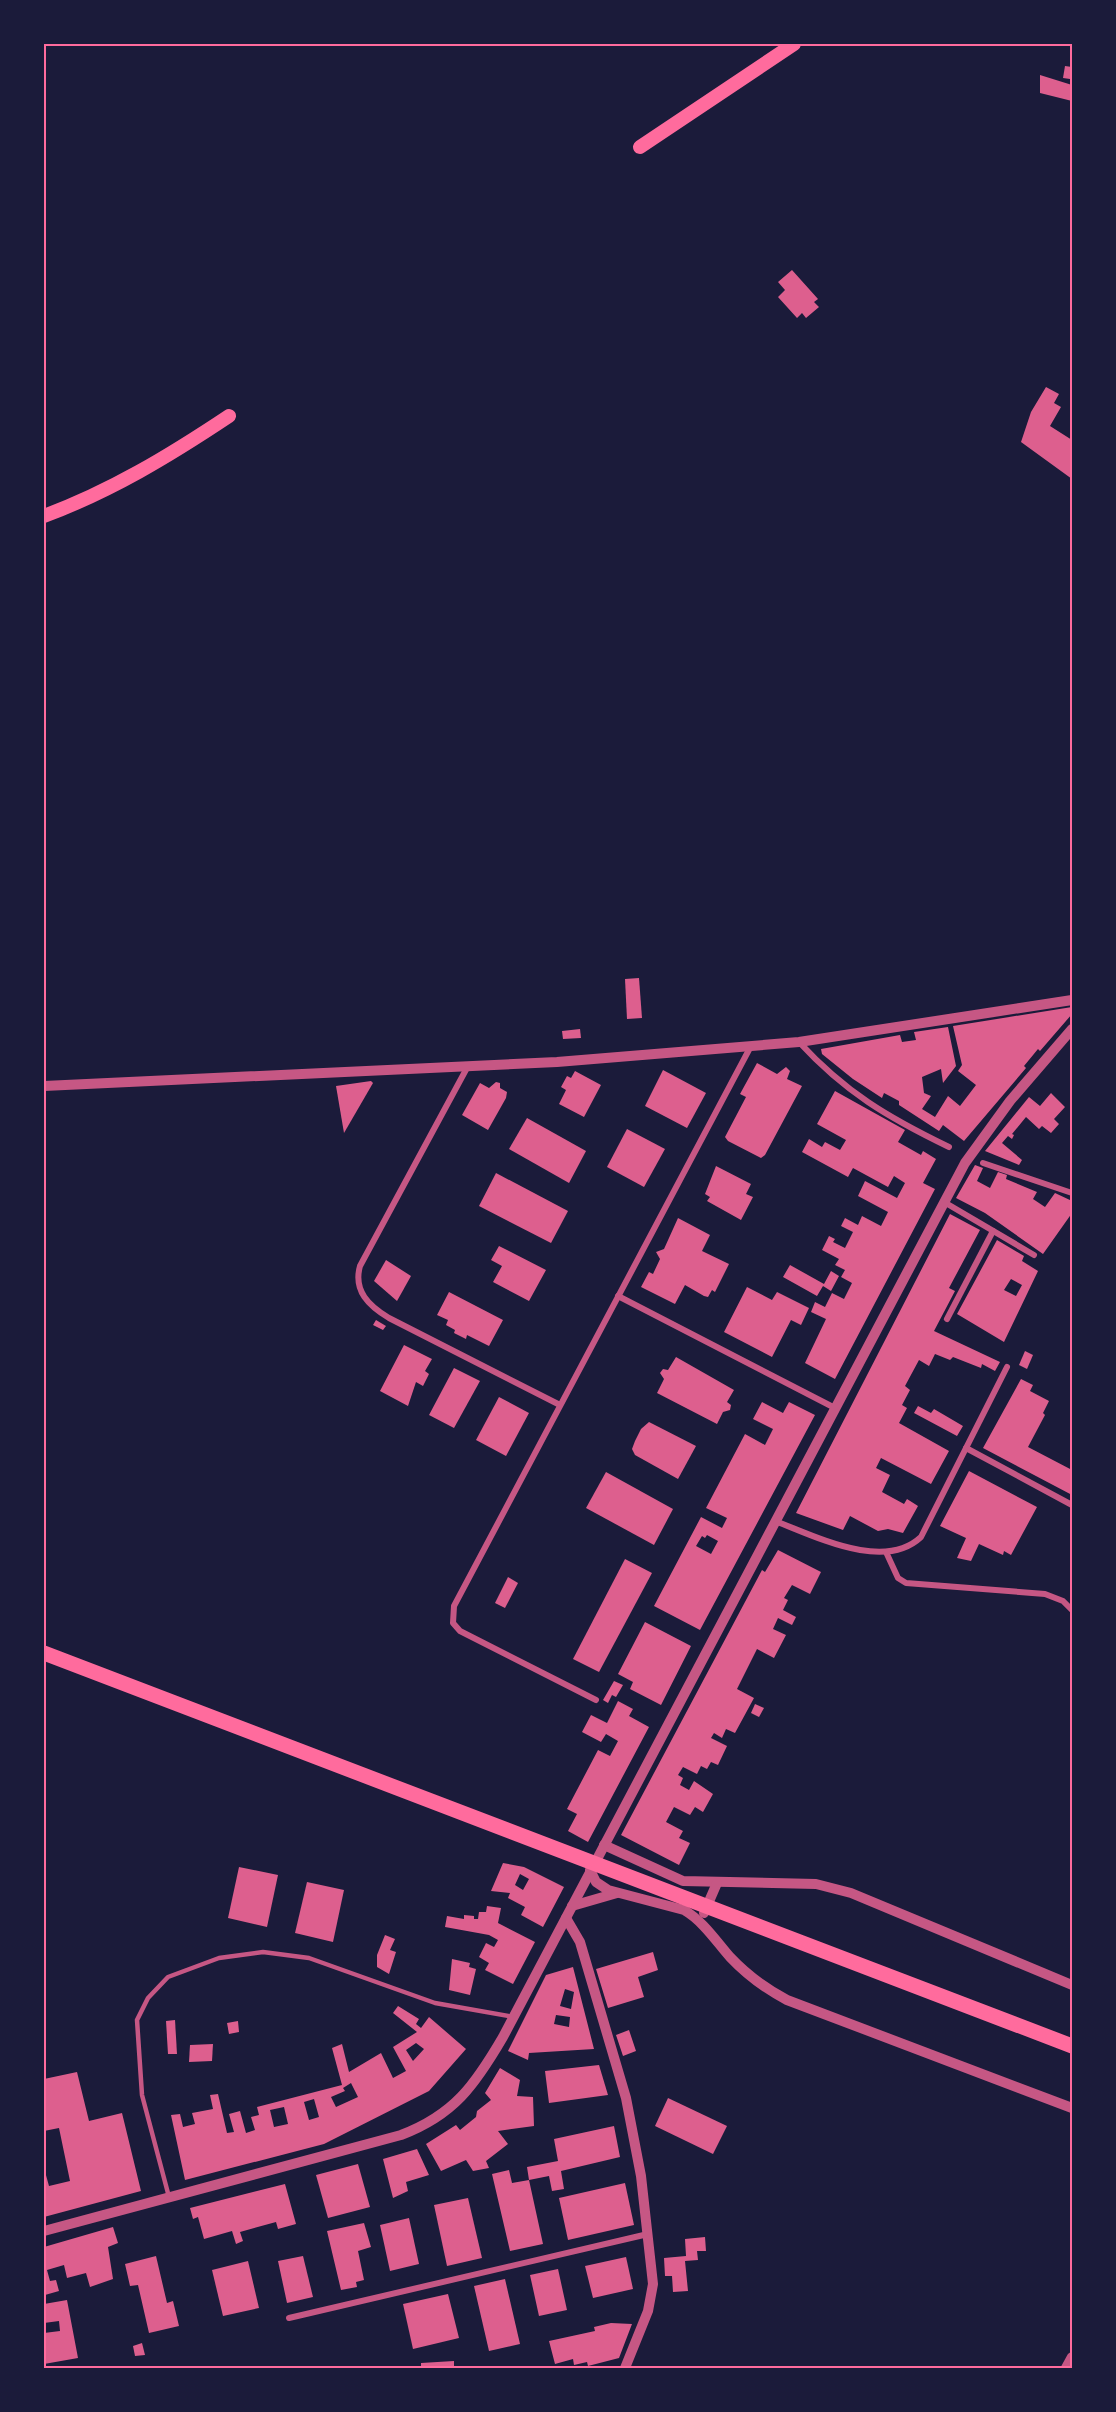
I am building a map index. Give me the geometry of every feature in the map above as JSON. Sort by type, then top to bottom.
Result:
[{"type":"highway","points":[[44,1653],[1072,2046]]},
{"type":"main road","points":[[640,147],[794,44]]},
{"type":"main road","points":[[44,516],[124,482],[172,454],[229,416]]},
{"type":"street","points":[[44,1086],[557,1062],[799,1042],[1072,1000]]},
{"type":"street","points":[[44,2231],[401,2135],[428,2124],[465,2095],[487,2065],[514,2017],[965,1163],[1010,1101],[1072,1029]]},
{"type":"street","points":[[799,1042],[828,1074],[855,1096],[949,1147]]},
{"type":"street","points":[[596,1700],[469,1637],[453,1623],[452,1614],[460,1592],[751,1046]]},
{"type":"street","points":[[468,1065],[360,1266],[357,1277],[360,1289],[373,1308],[389,1318],[560,1405]]},
{"type":"street","points":[[983,1163],[1072,1193]]},
{"type":"street","points":[[944,1202],[1034,1256]]},
{"type":"street","points":[[947,1319],[993,1231]]},
{"type":"street","points":[[618,1296],[835,1408]]},
{"type":"street","points":[[774,1521],[841,1546],[886,1552],[900,1551],[921,1537],[1007,1367]]},
{"type":"street","points":[[966,1448],[1072,1505]]},
{"type":"street","points":[[886,1552],[898,1578],[906,1583],[1045,1594],[1063,1601],[1072,1610]]},
{"type":"street","points":[[604,1845],[683,1881],[816,1884],[851,1893],[1072,1985]]},
{"type":"street","points":[[591,1870],[596,1882],[617,1893],[684,1910],[700,1922],[732,1959],[764,1988],[787,2000],[1072,2108]]},
{"type":"street","points":[[700,1922],[717,1883]]},
{"type":"street","points":[[572,1906],[617,1893]]},
{"type":"street","points":[[566,1918],[580,1942],[626,2098],[641,2176],[653,2271],[651,2298],[625,2368]]},
{"type":"street","points":[[289,2318],[648,2234]]},
{"type":"street","points":[[1066,2368],[1072,2357]]},
{"type":"lane","points":[[169,2197],[142,2095],[137,2020],[148,1998],[168,1977],[219,1958],[263,1952],[309,1958],[435,2003],[514,2017]]},
{"type":"building","points":[[1065,66],[1072,67],[1070,79],[1063,78]]},
{"type":"building","points":[[1040,75],[1072,85],[1072,101],[1040,93]]},
{"type":"building","points":[[792,270],[818,299],[814,302],[819,307],[806,318],[802,313],[797,318],[778,297],[785,290],[778,282]]},
{"type":"building","points":[[1046,387],[1059,394],[1054,403],[1061,407],[1050,426],[1072,440],[1072,479],[1021,442],[1031,412]]},
{"type":"building","points":[[639,978],[642,1018],[627,1019],[625,979]]},
{"type":"building","points":[[1072,1007],[1072,1014],[1040,1051],[1038,1049],[1024,1066],[1026,1068],[964,1141],[943,1125],[939,1131],[899,1105],[899,1101],[884,1093],[882,1098],[853,1079],[822,1054],[821,1049],[900,1035],[902,1042],[916,1040],[914,1032],[948,1027],[956,1066],[943,1083],[941,1069],[922,1077],[924,1093],[931,1096],[922,1109],[935,1117],[948,1096],[960,1106],[976,1085],[958,1071],[962,1065],[953,1026]]},
{"type":"building","points":[[580,1029],[581,1038],[563,1039],[562,1031]]},
{"type":"building","points":[[757,1063],[777,1074],[786,1067],[790,1071],[787,1079],[802,1086],[765,1155],[761,1158],[728,1141],[725,1137],[746,1097],[740,1094]]},
{"type":"building","points":[[663,1070],[706,1093],[687,1128],[645,1106]]},
{"type":"building","points":[[575,1071],[601,1085],[584,1117],[559,1104],[566,1090],[561,1087],[567,1076],[571,1078]]},
{"type":"building","points":[[371,1081],[373,1083],[344,1133],[336,1086]]},
{"type":"building","points":[[496,1082],[500,1083],[500,1088],[507,1092],[506,1098],[488,1130],[462,1115],[480,1083],[489,1088]]},
{"type":"building","points":[[835,1091],[905,1130],[898,1142],[921,1155],[923,1151],[936,1159],[923,1183],[935,1189],[835,1379],[805,1363],[826,1319],[811,1312],[815,1302],[825,1307],[832,1293],[844,1299],[852,1283],[841,1277],[845,1270],[835,1265],[839,1259],[822,1250],[829,1236],[835,1239],[833,1242],[845,1248],[853,1232],[841,1226],[845,1218],[858,1225],[862,1216],[881,1226],[888,1212],[858,1196],[865,1181],[897,1198],[905,1183],[894,1176],[888,1187],[853,1168],[848,1177],[802,1152],[809,1139],[822,1147],[825,1142],[840,1150],[846,1140],[817,1124]]},
{"type":"building","points":[[1051,1093],[1065,1107],[1054,1119],[1059,1124],[1051,1133],[1042,1126],[1039,1129],[1026,1117],[1012,1134],[1014,1135],[1012,1139],[1008,1136],[1002,1143],[1022,1160],[1019,1165],[985,1151],[1029,1097],[1040,1106]]},
{"type":"building","points":[[527,1118],[586,1151],[569,1183],[509,1149]]},
{"type":"building","points":[[627,1129],[665,1149],[644,1187],[607,1167]]},
{"type":"building","points":[[975,1165],[983,1168],[977,1181],[990,1188],[998,1172],[1007,1175],[1006,1179],[1037,1192],[1033,1199],[1045,1207],[1055,1193],[1072,1201],[1072,1213],[1043,1254],[985,1213],[956,1198]]},
{"type":"building","points":[[716,1166],[751,1184],[746,1194],[753,1197],[741,1220],[707,1201],[710,1197],[705,1194]]},
{"type":"building","points":[[496,1173],[568,1211],[551,1243],[479,1206]]},
{"type":"building","points":[[950,1214],[980,1230],[949,1288],[955,1291],[934,1331],[1000,1362],[995,1371],[982,1364],[981,1368],[953,1357],[950,1360],[935,1354],[929,1366],[919,1360],[905,1386],[910,1390],[902,1405],[907,1408],[899,1423],[949,1451],[931,1484],[881,1458],[876,1468],[890,1475],[882,1492],[904,1504],[907,1499],[918,1506],[903,1533],[888,1529],[878,1531],[850,1516],[843,1530],[796,1513]]},
{"type":"building","points":[[678,1218],[710,1235],[702,1251],[729,1264],[715,1292],[712,1290],[708,1297],[685,1285],[675,1304],[641,1287],[649,1272],[653,1274],[660,1259],[656,1252],[664,1249]]},
{"type":"building","points":[[997,1240],[1024,1256],[1022,1261],[1038,1271],[1004,1342],[957,1314]],"holes":[[[1011,1279],[1022,1285],[1016,1296],[1004,1290]]]},
{"type":"building","points":[[499,1246],[546,1270],[529,1301],[493,1282],[502,1266],[491,1260]]},
{"type":"building","points":[[386,1260],[411,1276],[397,1301],[374,1281]]},
{"type":"building","points":[[790,1265],[824,1284],[831,1271],[839,1276],[831,1291],[823,1286],[817,1296],[783,1277]]},
{"type":"building","points":[[747,1287],[772,1300],[777,1292],[809,1308],[801,1325],[791,1320],[772,1357],[724,1332]]},
{"type":"building","points":[[449,1292],[503,1320],[489,1346],[467,1335],[466,1339],[454,1333],[455,1330],[446,1325],[448,1320],[437,1315]]},
{"type":"building","points":[[376,1320],[386,1326],[383,1330],[373,1325]]},
{"type":"building","points":[[404,1345],[432,1359],[425,1371],[429,1374],[423,1386],[416,1382],[408,1406],[380,1391]]},
{"type":"building","points":[[1025,1351],[1033,1355],[1027,1369],[1019,1365]]},
{"type":"building","points":[[676,1357],[734,1390],[727,1402],[731,1405],[730,1410],[723,1412],[717,1424],[657,1393],[664,1379],[660,1373],[663,1369],[668,1370]]},
{"type":"building","points":[[454,1368],[480,1381],[454,1428],[429,1415]]},
{"type":"building","points":[[1021,1379],[1033,1385],[1030,1391],[1049,1401],[1043,1413],[1045,1415],[1028,1447],[1072,1470],[1072,1495],[983,1448]]},
{"type":"building","points":[[499,1397],[529,1413],[506,1456],[476,1440]]},
{"type":"building","points":[[762,1402],[783,1413],[789,1402],[815,1415],[700,1630],[654,1606],[701,1517],[722,1528],[727,1518],[706,1508],[745,1434],[765,1445],[773,1429],[753,1419]],"holes":[[[707,1535],[718,1541],[711,1554],[696,1546],[702,1536],[705,1538]]]},
{"type":"building","points":[[918,1406],[931,1413],[934,1409],[963,1426],[957,1436],[914,1413]]},
{"type":"building","points":[[649,1422],[696,1446],[678,1479],[635,1455],[632,1449],[635,1441],[641,1429]]},
{"type":"building","points":[[969,1471],[1037,1507],[1011,1555],[1004,1551],[1003,1555],[979,1544],[971,1561],[957,1558],[966,1538],[940,1526]]},
{"type":"building","points":[[606,1472],[673,1509],[654,1545],[586,1508]]},
{"type":"building","points":[[778,1550],[821,1572],[810,1594],[792,1585],[784,1598],[788,1600],[783,1610],[796,1617],[792,1625],[778,1618],[773,1629],[786,1635],[774,1658],[757,1649],[737,1689],[754,1698],[735,1733],[726,1729],[722,1738],[714,1733],[711,1738],[727,1746],[718,1765],[711,1762],[707,1769],[701,1766],[697,1774],[683,1767],[678,1775],[683,1778],[680,1785],[689,1790],[694,1781],[713,1794],[703,1812],[695,1807],[690,1815],[674,1807],[666,1822],[683,1831],[679,1838],[690,1843],[679,1865],[621,1835],[762,1570],[765,1572]]},
{"type":"building","points":[[625,1559],[652,1573],[599,1672],[573,1659]]},
{"type":"building","points":[[508,1577],[518,1583],[505,1608],[495,1603]]},
{"type":"building","points":[[645,1622],[691,1646],[661,1705],[630,1689],[633,1682],[618,1674]]},
{"type":"building","points":[[614,1681],[623,1685],[616,1697],[612,1695],[608,1703],[603,1700]]},
{"type":"building","points":[[618,1701],[633,1709],[629,1716],[649,1727],[588,1842],[568,1831],[577,1814],[567,1809],[598,1750],[610,1756],[618,1741],[606,1734],[601,1742],[582,1732],[591,1715],[607,1723]]},
{"type":"building","points":[[755,1704],[764,1708],[759,1717],[751,1713]]},
{"type":"building","points":[[503,1863],[524,1867],[564,1887],[543,1927],[521,1915],[525,1907],[508,1898],[510,1893],[491,1891]],"holes":[[[520,1874],[529,1879],[523,1890],[515,1885]]]},
{"type":"building","points":[[239,1867],[278,1875],[267,1927],[228,1918]]},
{"type":"building","points":[[307,1882],[344,1890],[333,1942],[295,1933]]},
{"type":"building","points":[[487,1906],[501,1908],[498,1923],[535,1942],[513,1984],[485,1970],[489,1963],[479,1957],[486,1943],[494,1947],[498,1940],[489,1935],[445,1927],[447,1916],[464,1919],[464,1915],[478,1919],[479,1912],[486,1912]]},
{"type":"building","points":[[385,1935],[395,1939],[390,1950],[396,1952],[389,1974],[377,1967],[377,1955]]},
{"type":"building","points":[[653,1952],[658,1970],[638,1977],[644,1997],[608,2008],[596,1969]]},
{"type":"building","points":[[452,1959],[470,1963],[469,1967],[476,1969],[470,1995],[449,1990]]},
{"type":"building","points":[[573,1967],[594,2049],[529,2053],[528,2060],[508,2051],[546,1975]],"holes":[[[565,1989],[574,1992],[571,2009],[560,2006]],[[556,2015],[570,2017],[569,2027],[554,2024]]]},
{"type":"building","points":[[398,2006],[419,2019],[416,2024],[421,2028],[429,2017],[466,2049],[429,2091],[324,2144],[185,2180],[171,2115],[180,2114],[183,2127],[195,2124],[192,2113],[213,2109],[210,2095],[218,2094],[227,2133],[234,2132],[229,2114],[240,2111],[246,2133],[255,2130],[251,2117],[259,2115],[257,2107],[342,2085],[332,2048],[342,2044],[349,2072],[381,2053],[393,2078],[406,2071],[393,2047],[417,2032],[393,2013]],"holes":[[[416,2043],[424,2049],[413,2061],[406,2050]],[[351,2083],[358,2097],[336,2107],[331,2097],[345,2091],[343,2088]],[[314,2099],[319,2117],[309,2120],[304,2102]],[[284,2107],[288,2124],[274,2127],[270,2110]]]},
{"type":"building","points":[[175,2020],[177,2054],[168,2054],[166,2021]]},
{"type":"building","points":[[238,2021],[239,2032],[229,2034],[227,2023]]},
{"type":"building","points":[[629,2030],[636,2051],[623,2056],[616,2035]]},
{"type":"building","points":[[213,2044],[212,2061],[189,2062],[190,2045]]},
{"type":"building","points":[[599,2065],[608,2095],[549,2103],[545,2071]]},
{"type":"building","points":[[500,2068],[520,2080],[517,2096],[533,2097],[534,2126],[498,2131],[508,2144],[486,2161],[489,2168],[473,2171],[466,2160],[441,2171],[426,2144],[456,2125],[460,2130],[476,2117],[477,2111],[491,2100],[485,2093]]},
{"type":"building","points":[[77,2072],[89,2121],[122,2113],[141,2191],[44,2217],[44,2168],[49,2186],[70,2181],[59,2128],[44,2131],[44,2079]]},
{"type":"building","points":[[668,2098],[727,2126],[713,2154],[655,2126]]},
{"type":"building","points":[[614,2126],[620,2157],[561,2171],[564,2189],[552,2191],[549,2176],[529,2180],[527,2167],[558,2161],[554,2139]]},
{"type":"building","points":[[417,2149],[429,2175],[406,2182],[408,2191],[393,2198],[383,2159]]},
{"type":"building","points":[[358,2164],[370,2207],[328,2218],[316,2175]]},
{"type":"building","points":[[509,2170],[512,2183],[529,2180],[543,2244],[510,2251],[492,2174]]},
{"type":"building","points":[[625,2183],[634,2225],[568,2240],[559,2198]]},
{"type":"building","points":[[285,2184],[296,2224],[278,2229],[276,2222],[240,2232],[243,2241],[236,2244],[232,2231],[204,2239],[198,2217],[193,2219],[190,2208]]},
{"type":"building","points":[[468,2198],[482,2258],[447,2266],[434,2205]]},
{"type":"building","points":[[409,2218],[419,2264],[390,2271],[380,2225]]},
{"type":"building","points":[[364,2223],[371,2247],[358,2251],[364,2280],[356,2282],[357,2287],[341,2290],[327,2231]]},
{"type":"building","points":[[113,2227],[118,2243],[108,2247],[113,2279],[90,2287],[86,2273],[67,2278],[64,2265],[47,2270],[50,2281],[56,2280],[59,2291],[45,2295],[44,2247]]},
{"type":"building","points":[[705,2237],[706,2251],[697,2251],[698,2260],[685,2261],[688,2291],[673,2292],[672,2276],[665,2276],[664,2258],[686,2256],[685,2239]]},
{"type":"building","points":[[156,2256],[167,2303],[173,2301],[179,2326],[149,2333],[138,2285],[130,2286],[125,2264]]},
{"type":"building","points":[[303,2256],[313,2297],[287,2303],[278,2261]]},
{"type":"building","points":[[626,2257],[633,2289],[593,2298],[585,2266]]},
{"type":"building","points":[[248,2261],[259,2308],[223,2316],[212,2270]]},
{"type":"building","points":[[558,2269],[567,2310],[539,2316],[530,2275]]},
{"type":"building","points":[[505,2279],[520,2344],[489,2351],[474,2286]]},
{"type":"building","points":[[448,2294],[459,2338],[413,2349],[403,2304]]},
{"type":"building","points":[[67,2300],[78,2358],[44,2364],[44,2333],[60,2331],[59,2321],[44,2323],[44,2304]]},
{"type":"building","points":[[611,2323],[632,2324],[619,2358],[588,2366],[587,2362],[574,2365],[573,2359],[555,2364],[549,2341],[595,2331],[594,2327]]},
{"type":"building","points":[[142,2343],[145,2355],[135,2356],[133,2346]]},
{"type":"building","points":[[454,2361],[454,2368],[421,2368],[421,2363]]}]
